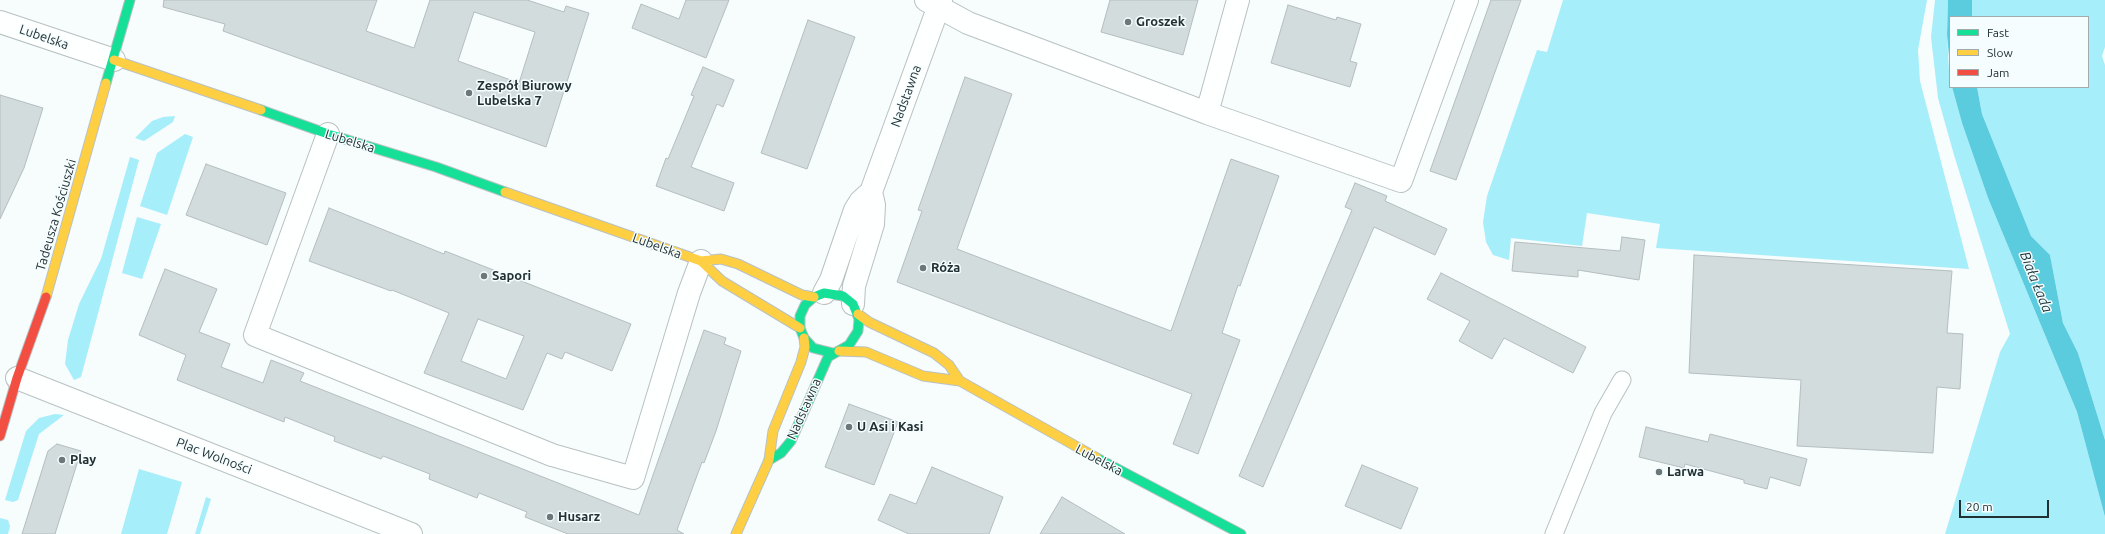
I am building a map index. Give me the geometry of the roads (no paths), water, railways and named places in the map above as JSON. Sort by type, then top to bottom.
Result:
[{"type":"street","name":"Tadeusza Kościuszki","points":[[0,436],[17,378],[44,303],[130,0]]},
{"type":"street","points":[[1207,113],[1238,0]]},
{"type":"street","points":[[935,2],[968,23],[1207,113],[1401,181],[1466,0]]},
{"type":"street","name":"Nadstawna","points":[[819,295],[831,280],[855,210],[860,202],[871,192],[935,2]]},
{"type":"street","name":"Lubelska","points":[[0,22],[203,89],[328,134],[436,167],[700,261],[722,282],[791,321],[800,328]]},
{"type":"street","points":[[328,134],[256,335],[552,455],[633,478],[700,261]]},
{"type":"street","name":"Nadstawna","points":[[855,309],[854,286],[873,224],[874,205],[871,192]]},
{"type":"street","name":"Lubelska","points":[[700,261],[721,259],[734,263],[802,295],[819,295]]},
{"type":"street","points":[[819,295],[843,296],[855,309],[859,325],[856,336],[849,346],[836,352],[820,351],[813,348],[804,338],[800,328],[802,311],[819,295]]},
{"type":"street","name":"Lubelska","points":[[855,309],[869,322],[934,353],[949,365],[960,381],[1050,433],[1241,534]]},
{"type":"street","name":"Nadstawna","points":[[736,534],[769,460],[773,431],[801,362],[804,338]]},
{"type":"street","name":"Lubelska","points":[[836,352],[850,350],[866,352],[924,376],[942,380],[960,381]]},
{"type":"street","name":"Nadstawna","points":[[769,460],[781,453],[791,441],[828,357],[836,352]]},
{"type":"street","name":"Plac Wolności","points":[[17,378],[411,534]]},
{"type":"lane","points":[[1554,534],[1604,413],[1622,380]]},
{"type":"water","points":[[1948,0],[1972,0],[1972,16],[1949,16],[1949,56],[1947,35]]},
{"type":"water","name":"Biała Łada","points":[[1952,88],[1977,88],[1982,114],[2031,236],[2050,255],[2063,323],[2078,353],[2105,440],[2105,517],[2077,412],[1988,198],[1962,123]]},
{"type":"place","name":"Groszek","points":[[1128,22]]},
{"type":"place","name":"Zespół Biurowy Lubelska 7","points":[[469,93]]},
{"type":"place","name":"Róża","points":[[923,268]]},
{"type":"place","name":"Sapori","points":[[484,276]]},
{"type":"place","name":"U Asi i Kasi","points":[[849,427]]},
{"type":"place","name":"Play","points":[[62,460]]},
{"type":"place","name":"Larwa","points":[[1659,472]]},
{"type":"place","name":"Husarz","points":[[550,517]]}]
